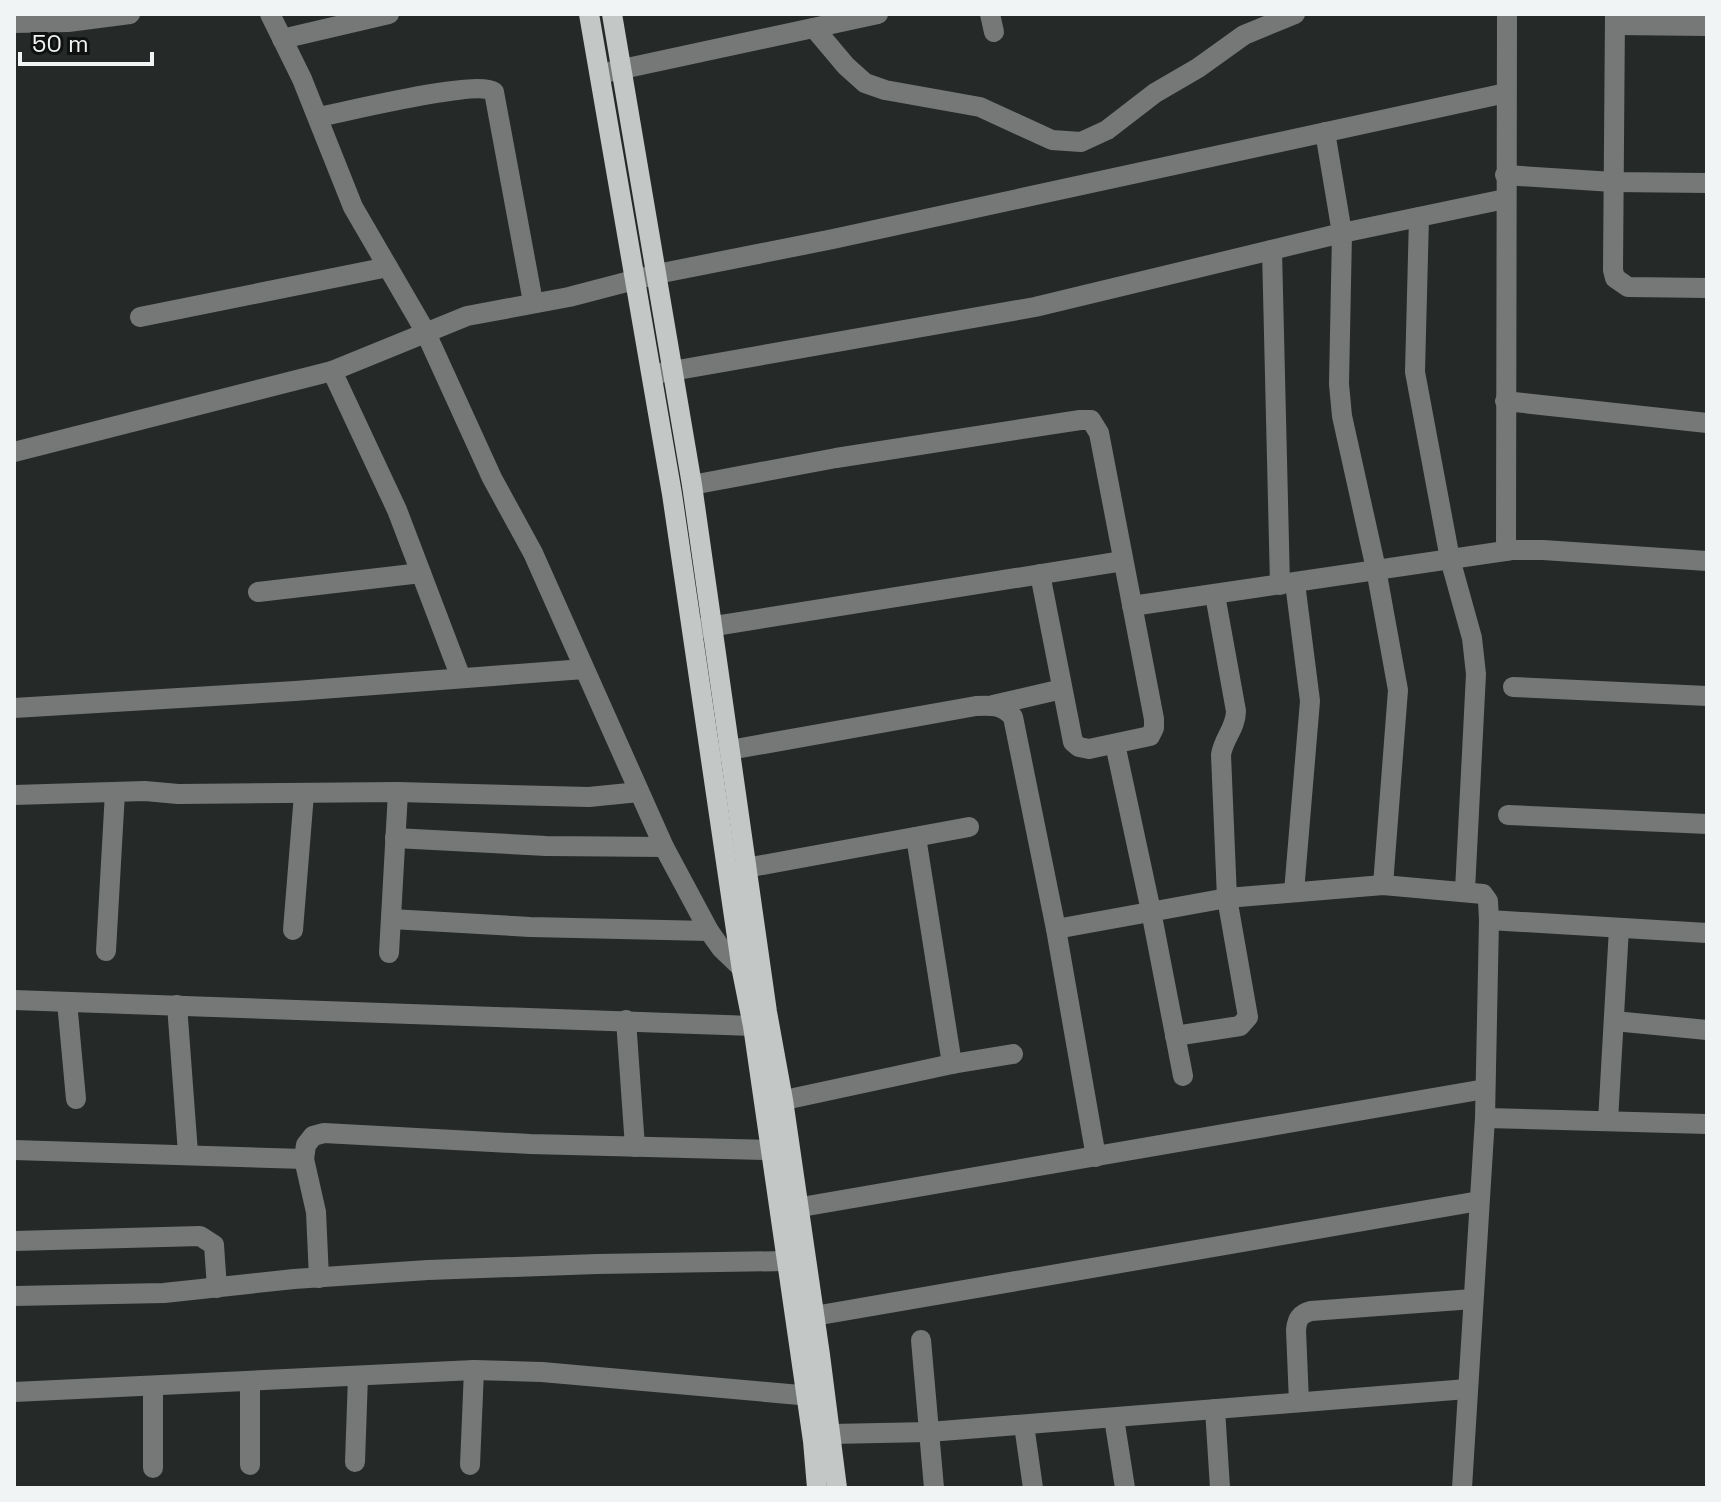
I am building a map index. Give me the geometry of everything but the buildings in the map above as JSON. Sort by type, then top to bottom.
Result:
[{"type":"main road","points":[[589,14],[692,630],[746,868],[763,984],[773,1102],[816,1397],[817,1488]]},
{"type":"main road","points":[[612,14],[713,627],[720,752],[742,971],[773,1102],[769,1150],[789,1209],[786,1261],[805,1318]]},
{"type":"main road","points":[[816,1397],[831,1434],[837,1488]]},
{"type":"street","points":[[14,23],[130,14]]},
{"type":"street","points":[[270,14],[318,117],[353,207],[425,331],[492,478],[533,553],[664,847],[709,931],[742,971],[763,984]]},
{"type":"street","points":[[282,39],[389,14]]},
{"type":"street","points":[[599,74],[878,14]]},
{"type":"street","points":[[814,28],[865,83],[885,90],[980,107],[1052,140],[1081,142],[1107,130],[1155,93],[1198,68],[1244,35],[1290,14]]},
{"type":"street","points":[[1506,551],[1507,14]]},
{"type":"street","points":[[1707,26],[1615,19],[1613,182],[1615,278],[1628,287],[1707,288]]},
{"type":"street","points":[[318,117],[481,87],[494,92],[533,302]]},
{"type":"street","points":[[14,452],[332,371],[467,316],[569,297],[657,274],[1506,93]]},
{"type":"street","points":[[1325,132],[1342,233],[1340,400],[1398,690],[1383,885]]},
{"type":"street","points":[[1505,175],[1613,182],[1707,181]]},
{"type":"street","points":[[651,375],[1035,307],[1342,233],[1505,199]]},
{"type":"street","points":[[1419,217],[1415,372],[1450,559],[1472,638],[1476,674],[1465,890]]},
{"type":"street","points":[[1272,250],[1287,584],[1310,701],[1294,892]]},
{"type":"street","points":[[140,317],[388,267]]},
{"type":"street","points":[[332,371],[397,510],[461,678]]},
{"type":"street","points":[[1505,401],[1707,423]]},
{"type":"street","points":[[692,485],[836,458],[1091,420],[1099,433],[1132,606],[1154,728],[1150,736],[1089,749],[1073,742],[1040,574]]},
{"type":"street","points":[[1132,606],[1506,551],[1543,550],[1707,561]]},
{"type":"street","points":[[692,630],[1123,561]]},
{"type":"street","points":[[258,592],[421,573]]},
{"type":"street","points":[[1175,1036],[1240,1026],[1248,1017],[1227,898],[1221,755],[1236,719],[1236,711],[1215,595]]},
{"type":"street","points":[[14,708],[584,669]]},
{"type":"street","points":[[1513,687],[1707,696]]},
{"type":"street","points":[[720,752],[993,705],[1062,689]]},
{"type":"street","points":[[993,705],[1005,708],[1013,717],[1056,929],[1096,1157]]},
{"type":"street","points":[[1115,744],[1183,1076]]},
{"type":"street","points":[[106,951],[115,792]]},
{"type":"street","points":[[14,795],[398,792],[589,797],[639,792]]},
{"type":"street","points":[[389,953],[398,792]]},
{"type":"street","points":[[293,930],[304,794]]},
{"type":"street","points":[[1508,815],[1707,824]]},
{"type":"street","points":[[746,868],[969,827]]},
{"type":"street","points":[[916,837],[952,1064]]},
{"type":"street","points":[[395,838],[546,846],[664,847]]},
{"type":"street","points":[[1056,929],[1227,898],[1294,892],[1383,885],[1483,894],[1488,901],[1489,920],[1485,1118],[1462,1488]]},
{"type":"street","points":[[391,919],[530,927],[709,931]]},
{"type":"street","points":[[1489,920],[1707,933]]},
{"type":"street","points":[[1608,1121],[1619,928]]},
{"type":"street","points":[[14,1000],[753,1026]]},
{"type":"street","points":[[67,1002],[76,1099]]},
{"type":"street","points":[[177,1005],[188,1153]]},
{"type":"street","points":[[626,1020],[635,1147]]},
{"type":"street","points":[[1614,1021],[1707,1030]]},
{"type":"street","points":[[773,1102],[1013,1054]]},
{"type":"street","points":[[789,1209],[1485,1089]]},
{"type":"street","points":[[1485,1118],[1707,1124]]},
{"type":"street","points":[[319,1278],[316,1212],[304,1159],[306,1145],[313,1136],[324,1133],[769,1150]]},
{"type":"street","points":[[14,1150],[304,1159]]},
{"type":"street","points":[[805,1318],[1479,1201]]},
{"type":"street","points":[[14,1241],[200,1236],[214,1245],[217,1288]]},
{"type":"street","points":[[14,1296],[164,1293],[319,1278],[597,1264],[786,1261]]},
{"type":"street","points":[[1299,1402],[1296,1330],[1302,1314],[1473,1299]]},
{"type":"street","points":[[921,1340],[934,1488]]},
{"type":"street","points":[[14,1392],[474,1370],[542,1372],[816,1397]]},
{"type":"street","points":[[470,1465],[474,1370]]},
{"type":"street","points":[[355,1462],[358,1376]]},
{"type":"street","points":[[250,1382],[250,1465]]},
{"type":"street","points":[[153,1386],[153,1468]]},
{"type":"street","points":[[831,1434],[929,1432],[1467,1389]]},
{"type":"street","points":[[1215,1409],[1220,1488]]},
{"type":"street","points":[[1114,1418],[1125,1488]]},
{"type":"street","points":[[1024,1425],[1033,1488]]}]
